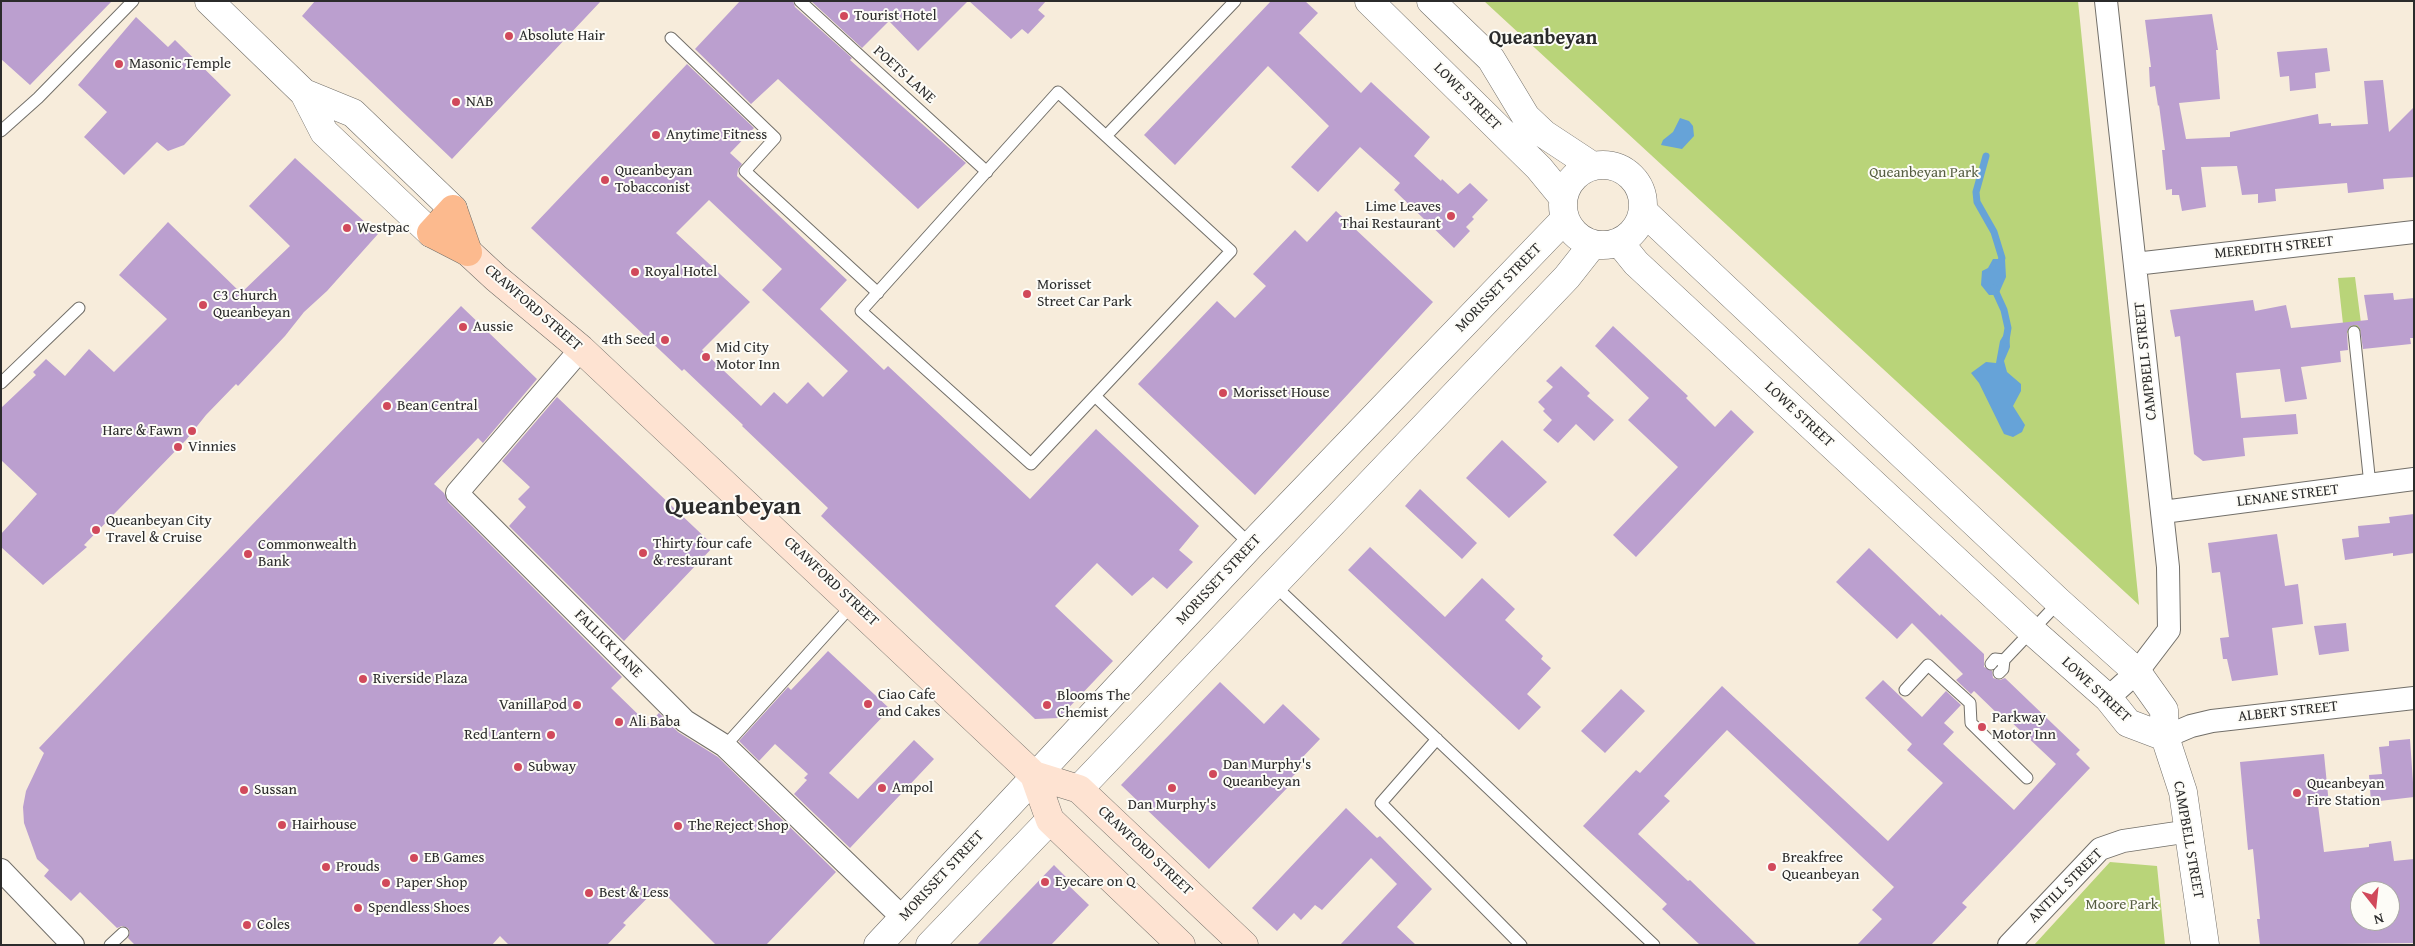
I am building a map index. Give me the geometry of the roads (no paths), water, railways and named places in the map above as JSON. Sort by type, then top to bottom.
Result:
[{"type":"highway","points":[[431,232],[453,209]]},
{"type":"highway","name":"CRAWFORD STREET","points":[[453,209],[468,252]]},
{"type":"highway","name":"CRAWFORD STREET","points":[[431,232],[468,252]]},
{"type":"main road","name":"CRAWFORD STREET","points":[[468,252],[580,349],[854,604],[1034,775],[1079,789],[1244,945]]},
{"type":"main road","name":"CRAWFORD STREET","points":[[1034,775],[1050,820],[1181,945]]},
{"type":"main road","points":[[1050,820],[1079,789]]},
{"type":"street","name":"CRAWFORD STREET","points":[[208,1],[304,92],[324,132],[431,232]]},
{"type":"street","name":"LOWE STREET","points":[[1369,1],[1539,168],[1563,208]]},
{"type":"street","name":"LOWE STREET","points":[[1431,1],[1491,59],[1526,117],[1544,134],[1591,165]]},
{"type":"street","name":"CAMPBELL STREET","points":[[2106,1],[2163,512],[2168,567],[2169,630],[2137,672],[2108,698]]},
{"type":"street","name":"CRAWFORD STREET","points":[[304,92],[353,113],[453,209]]},
{"type":"street","points":[[1079,789],[1567,277],[1606,243],[1637,227],[1643,211],[1644,201],[1639,186],[1631,175],[1620,168],[1607,164],[1591,165],[1573,176],[1563,208],[1575,235],[1606,243]]},
{"type":"street","name":"MORISSET STREET","points":[[878,945],[1563,208]]},
{"type":"street","points":[[1643,211],[2059,602],[2137,672],[2164,710],[2165,737]]},
{"type":"street","name":"MEREDITH STREET","points":[[2135,264],[2414,232]]},
{"type":"street","name":"LOWE STREET","points":[[1606,243],[1636,264],[2032,632],[2108,698],[2128,722],[2165,737]]},
{"type":"street","name":"FALLICK LANE","points":[[580,349],[457,493],[685,721],[725,746],[903,918]]},
{"type":"street","name":"LENANE STREET","points":[[2163,512],[2414,479]]},
{"type":"street","name":"ALBERT STREET","points":[[2165,737],[2212,720],[2414,698]]},
{"type":"street","name":"CAMPBELL STREET","points":[[2165,737],[2183,792],[2205,945]]},
{"type":"street","points":[[930,945],[1050,820]]},
{"type":"street","name":"ANTILL STREET","points":[[2008,945],[2100,849],[2123,841],[2190,831]]},
{"type":"street","points":[[1,870],[73,945]]},
{"type":"lane","points":[[1,131],[38,98],[133,1]]},
{"type":"lane","name":"POETS LANE","points":[[800,1],[987,172]]},
{"type":"lane","points":[[1106,136],[1235,1]]},
{"type":"lane","points":[[671,38],[775,138],[745,171],[878,293]]},
{"type":"lane","points":[[1058,92],[1106,136],[1231,251],[1031,464],[861,312],[1058,92]]},
{"type":"lane","points":[[1,383],[79,308]]},
{"type":"lane","points":[[2354,332],[2370,485]]},
{"type":"lane","points":[[1095,396],[1251,545]]},
{"type":"lane","points":[[1274,584],[1654,945]]},
{"type":"lane","points":[[1999,673],[2003,669],[2004,660],[2059,602]]},
{"type":"lane","points":[[725,746],[854,604]]},
{"type":"lane","points":[[1991,664],[1996,659],[2004,660]]},
{"type":"lane","points":[[1905,690],[1928,665],[1964,690],[1974,699],[1971,723],[2027,778]]},
{"type":"lane","points":[[1437,739],[1380,803],[1521,945]]},
{"type":"lane","points":[[110,945],[123,933]]},
{"type":"water","points":[[1680,118],[1689,121],[1693,126],[1694,136],[1682,149],[1661,145],[1663,140],[1673,132]]},
{"type":"water","points":[[1993,259],[2005,259],[2006,277],[1998,295],[1989,295],[1981,285],[1982,271],[1988,268]]},
{"type":"water","points":[[2006,331],[2009,332],[2010,347],[2004,361],[2007,372],[2021,384],[2021,391],[2013,406],[2025,425],[2022,432],[2013,437],[2004,434],[1979,383],[1971,373],[1986,362],[1996,363],[2000,341]]},
{"type":"waterway","points":[[1986,156],[1976,192],[1977,202],[1994,232],[2002,258],[1999,266]]},
{"type":"waterway","points":[[1994,288],[2004,310],[2008,328],[2006,340]]},
{"type":"place","name":"Tourist Hotel","points":[[844,16]]},
{"type":"place","name":"Absolute Hair","points":[[509,36]]},
{"type":"place","name":"Masonic Temple","points":[[119,64]]},
{"type":"place","name":"NAB","points":[[456,102]]},
{"type":"place","name":"Anytime Fitness","points":[[656,135]]},
{"type":"place","name":"Queanbeyan Tobacconist","points":[[605,180]]},
{"type":"place","name":"Lime Leaves Thai Restaurant","points":[[1451,216]]},
{"type":"place","name":"Westpac","points":[[347,228]]},
{"type":"place","name":"Royal Hotel","points":[[635,272]]},
{"type":"place","name":"Morisset Street Car Park","points":[[1027,294]]},
{"type":"place","name":"C3 Church Queanbeyan","points":[[203,305]]},
{"type":"place","name":"Aussie","points":[[463,327]]},
{"type":"place","name":"4th Seed","points":[[665,340]]},
{"type":"place","name":"Mid City Motor Inn","points":[[706,357]]},
{"type":"place","name":"Morisset House","points":[[1223,393]]},
{"type":"place","name":"Bean Central","points":[[387,406]]},
{"type":"place","name":"Hare & Fawn","points":[[192,431]]},
{"type":"place","name":"Vinnies","points":[[178,447]]},
{"type":"place","name":"Queanbeyan City Travel & Cruise","points":[[96,530]]},
{"type":"place","name":"Thirty four cafe & restaurant","points":[[643,553]]},
{"type":"place","name":"Commonwealth Bank","points":[[248,554]]},
{"type":"place","name":"Riverside Plaza","points":[[363,679]]},
{"type":"place","name":"Ciao Cafe and Cakes","points":[[868,704]]},
{"type":"place","name":"VanillaPod","points":[[577,705]]},
{"type":"place","name":"Blooms The Chemist","points":[[1047,705]]},
{"type":"place","name":"Ali Baba","points":[[619,722]]},
{"type":"place","name":"Parkway Motor Inn","points":[[1982,727]]},
{"type":"place","name":"Red Lantern","points":[[551,735]]},
{"type":"place","name":"Subway","points":[[518,767]]},
{"type":"place","name":"Dan Murphy's Queanbeyan","points":[[1213,774]]},
{"type":"place","name":"Ampol","points":[[882,788]]},
{"type":"place","name":"Dan Murphy's","points":[[1172,788]]},
{"type":"place","name":"Sussan","points":[[244,790]]},
{"type":"place","name":"Queanbeyan Fire Station","points":[[2297,793]]},
{"type":"place","name":"Hairhouse","points":[[282,825]]},
{"type":"place","name":"The Reject Shop","points":[[678,826]]},
{"type":"place","name":"EB Games","points":[[414,858]]},
{"type":"place","name":"Prouds","points":[[326,867]]},
{"type":"place","name":"Breakfree Queanbeyan","points":[[1772,867]]},
{"type":"place","name":"Eyecare on Q","points":[[1045,882]]},
{"type":"place","name":"Paper Shop","points":[[386,883]]},
{"type":"place","name":"Best & Less","points":[[589,893]]},
{"type":"place","name":"Spendless Shoes","points":[[358,908]]},
{"type":"place","name":"Coles","points":[[247,925]]},
{"type":"district","name":"Queanbeyan","points":[[1543,39]]},
{"type":"district","name":"Queanbeyan","points":[[733,508]]},
{"type":"park label","name":"Queanbeyan Park","points":[[1924,173]]},
{"type":"park label","name":"Moore Park","points":[[2122,905]]}]
